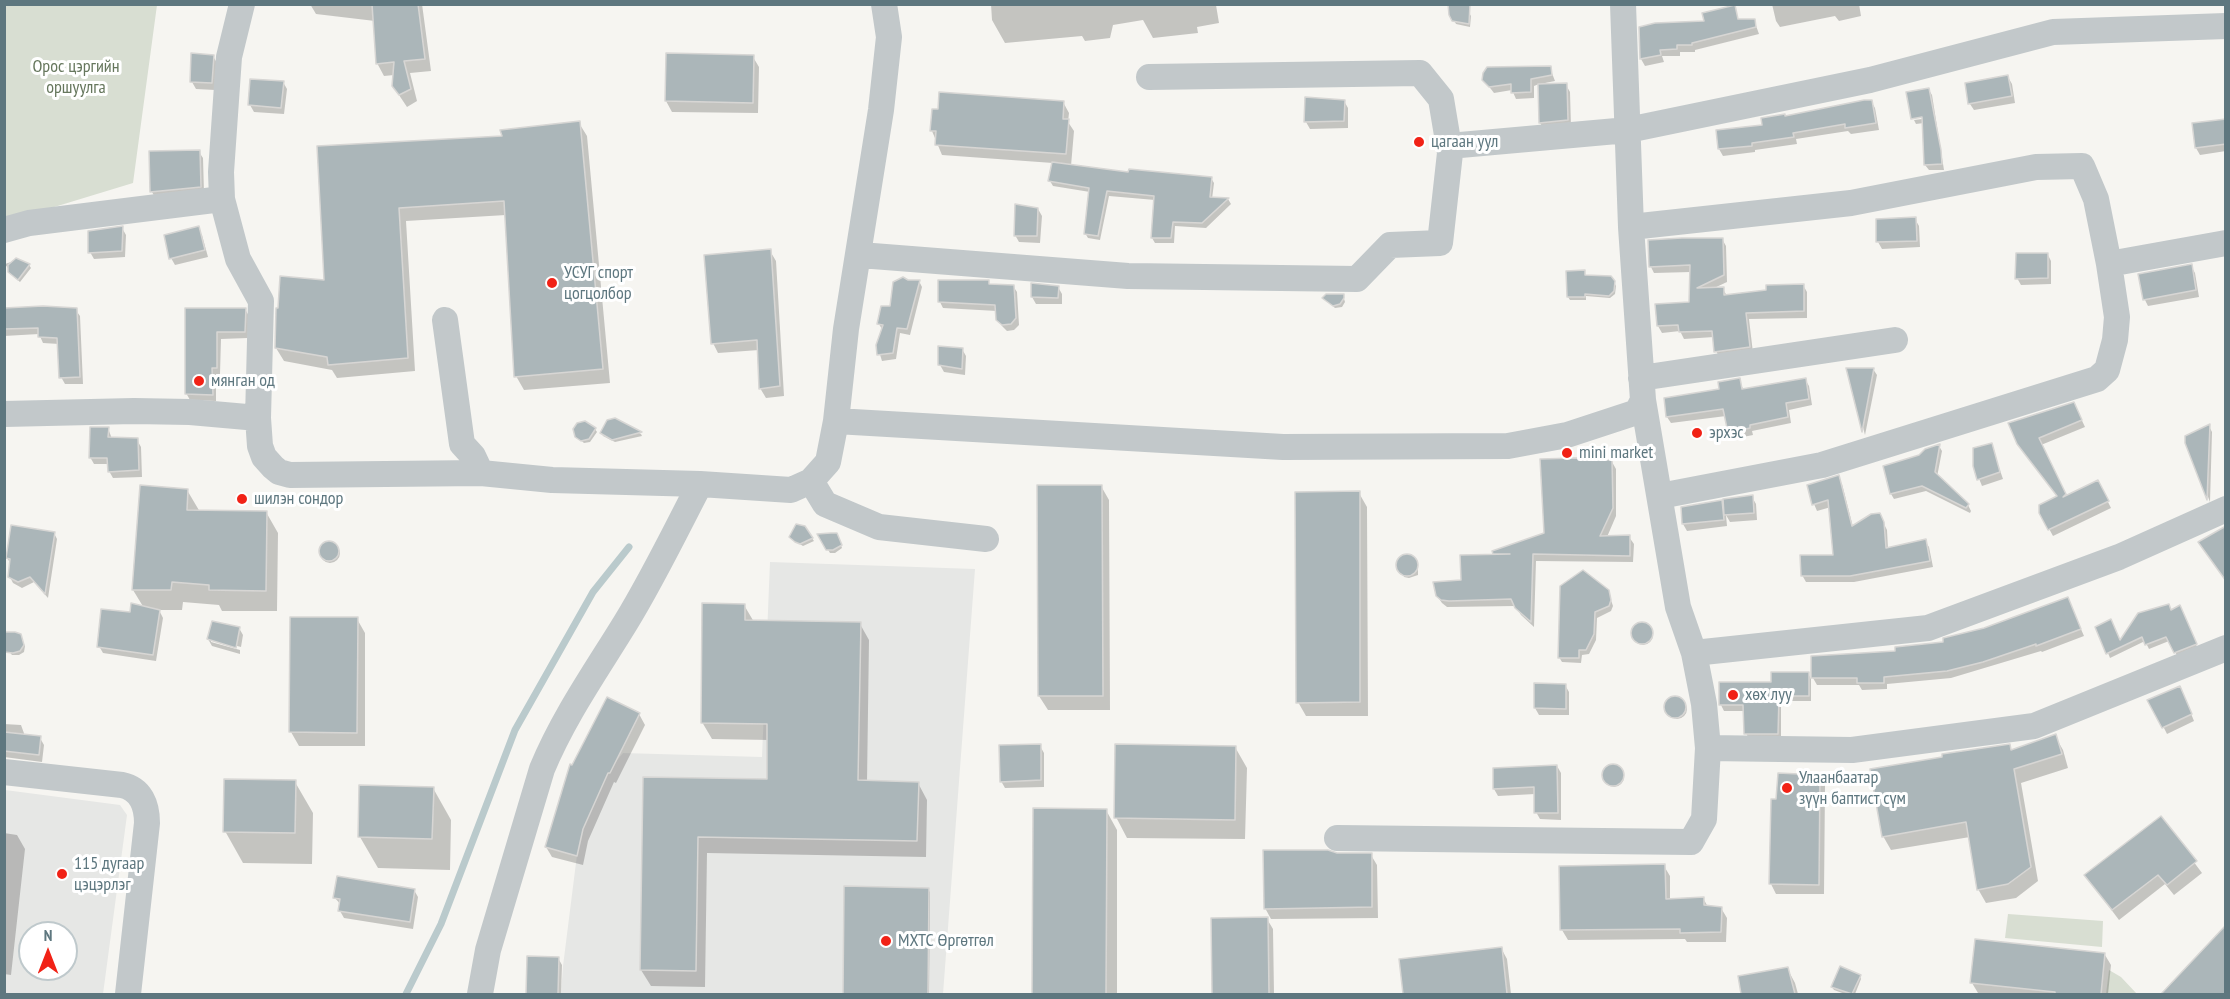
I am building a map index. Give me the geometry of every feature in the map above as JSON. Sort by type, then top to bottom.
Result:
[{"type":"street","points":[[242,4],[229,57],[221,172],[222,199],[238,259],[261,301],[259,440],[264,457],[273,467],[284,474],[306,476],[481,473],[552,480],[700,484],[791,490],[811,481],[828,462],[836,421],[846,329],[860,255],[882,110],[889,37],[884,4]]},
{"type":"street","points":[[1337,838],[1691,842],[1704,819],[1708,748],[1704,704],[1694,653],[1678,607],[1642,389],[1631,227],[1625,5]]},
{"type":"street","points":[[1449,146],[1628,130],[1870,80],[2053,32],[2226,26]]},
{"type":"street","points":[[860,255],[1128,276],[1357,279],[1390,245],[1440,243],[1450,153],[1441,99],[1420,73],[1149,77]]},
{"type":"street","points":[[1631,227],[1851,203],[2036,167],[2082,166],[2096,199],[2117,317],[2115,340],[2107,370],[2097,379],[1822,465],[1660,496]]},
{"type":"street","points":[[4,230],[29,223],[222,199]]},
{"type":"street","points":[[2109,264],[2226,243]]},
{"type":"street","points":[[445,320],[462,444],[481,473]]},
{"type":"street","points":[[1642,389],[1895,340]]},
{"type":"street","points":[[836,421],[1283,447],[1508,446],[1567,435],[1637,412],[1642,389]]},
{"type":"street","points":[[4,414],[134,411],[258,417]]},
{"type":"street","points":[[811,481],[825,504],[879,527],[986,540]]},
{"type":"street","points":[[480,994],[488,950],[536,789],[553,742],[581,692],[627,620],[700,484]]},
{"type":"street","points":[[1694,653],[1928,627],[2119,557],[2226,509]]},
{"type":"street","points":[[1708,748],[1852,750],[2034,726],[2226,648]]},
{"type":"street","points":[[4,772],[122,785],[133,789],[143,800],[147,811],[147,829],[128,994]]},
{"type":"shaded area","points":[[770,562],[975,569],[943,994],[561,994],[580,831],[606,773],[623,753],[762,757]]},
{"type":"shaded area","name":"115 дугаар цэцэрлэг","points":[[5,790],[120,805],[127,815],[103,994],[5,994]]},
{"type":"green space","name":"Орос цэргийн оршуулга","points":[[5,5],[157,5],[133,183],[5,222]]},
{"type":"green space","points":[[2008,914],[2103,921],[2102,947],[2005,938]]},
{"type":"green space","points":[[2109,970],[2121,977],[2137,994],[2106,994]]},
{"type":"building","points":[[372,4],[418,4],[425,59],[404,61],[411,89],[399,95],[392,86],[394,62],[376,64]]},
{"type":"building","points":[[1448,4],[1470,4],[1469,24],[1452,21]]},
{"type":"building","points":[[1735,5],[1738,19],[1755,19],[1756,27],[1692,43],[1692,45],[1677,45],[1677,49],[1660,50],[1661,55],[1640,59],[1639,27],[1655,23],[1704,21],[1702,13]]},
{"type":"building","points":[[191,53],[214,55],[212,83],[190,82]]},
{"type":"building","points":[[666,53],[754,55],[753,103],[665,101]]},
{"type":"building","points":[[1551,66],[1552,75],[1531,79],[1531,92],[1511,93],[1511,84],[1489,87],[1482,80],[1487,67]]},
{"type":"building","points":[[2008,75],[2012,96],[1968,104],[1965,83]]},
{"type":"building","points":[[250,79],[284,81],[281,108],[248,105]]},
{"type":"building","points":[[1567,83],[1568,120],[1539,123],[1538,84]]},
{"type":"building","points":[[1929,88],[1942,164],[1924,165],[1922,117],[1911,119],[1906,92]]},
{"type":"building","points":[[939,92],[1064,101],[1063,119],[1069,119],[1066,154],[935,145],[936,131],[930,131],[932,109],[938,109]]},
{"type":"building","points":[[1305,97],[1345,100],[1344,121],[1304,122]]},
{"type":"building","points":[[1872,100],[1876,123],[1845,128],[1845,124],[1793,133],[1794,137],[1752,143],[1752,146],[1718,149],[1716,130],[1762,125],[1761,118],[1785,114],[1785,116]]},
{"type":"building","points":[[2226,119],[2226,144],[2195,148],[2192,123]]},
{"type":"building","name":"УСУГ спорт цогцолбор","points":[[580,121],[603,369],[514,377],[504,201],[399,208],[408,358],[328,365],[327,357],[275,348],[280,276],[324,280],[317,146],[502,136],[500,130]]},
{"type":"building","points":[[200,150],[201,187],[150,192],[149,151]]},
{"type":"building","points":[[1052,162],[1128,172],[1129,169],[1212,177],[1210,197],[1229,198],[1202,223],[1173,222],[1171,238],[1151,238],[1154,196],[1107,191],[1098,236],[1084,234],[1089,188],[1048,181]]},
{"type":"building","points":[[1015,204],[1038,208],[1037,236],[1014,236]]},
{"type":"building","points":[[1916,217],[1917,241],[1876,242],[1876,219]]},
{"type":"building","points":[[123,226],[122,251],[88,253],[88,231]]},
{"type":"building","points":[[199,226],[205,250],[169,259],[164,235]]},
{"type":"building","points":[[1723,238],[1724,275],[1697,288],[1724,287],[1724,295],[1766,290],[1766,285],[1804,284],[1804,311],[1746,313],[1750,347],[1714,352],[1712,331],[1679,332],[1678,325],[1657,326],[1655,304],[1689,302],[1690,265],[1649,267],[1648,240]]},
{"type":"building","points":[[771,249],[780,386],[759,389],[757,340],[711,344],[704,255]]},
{"type":"building","points":[[2016,253],[2048,253],[2048,278],[2015,279]]},
{"type":"building","points":[[16,258],[30,264],[18,280],[8,272],[8,265]]},
{"type":"building","points":[[2192,264],[2196,290],[2143,300],[2138,274]]},
{"type":"building","points":[[1585,270],[1585,275],[1611,276],[1615,281],[1614,291],[1609,296],[1585,294],[1585,297],[1567,297],[1566,271]]},
{"type":"building","points":[[903,277],[908,280],[920,280],[907,329],[897,328],[893,353],[877,355],[876,345],[883,325],[877,324],[881,306],[890,306],[893,282]]},
{"type":"building","points":[[938,280],[989,280],[989,284],[1014,285],[1016,318],[1011,324],[1002,325],[996,320],[995,305],[938,302]]},
{"type":"building","points":[[1031,283],[1059,286],[1058,298],[1031,297]]},
{"type":"building","points":[[1326,294],[1344,294],[1344,298],[1340,304],[1333,306],[1322,298]]},
{"type":"building","points":[[43,306],[77,308],[80,377],[59,378],[57,338],[38,337],[38,328],[4,329],[4,308]]},
{"type":"building","points":[[185,308],[246,308],[245,332],[217,332],[217,368],[212,368],[213,395],[185,394]]},
{"type":"building","points":[[938,346],[963,348],[962,369],[938,365]]},
{"type":"building","points":[[1846,368],[1874,368],[1862,432]]},
{"type":"building","points":[[1740,378],[1742,389],[1806,378],[1809,399],[1786,403],[1788,417],[1750,425],[1750,428],[1728,433],[1723,409],[1666,417],[1664,398],[1719,389],[1718,382]]},
{"type":"building","points":[[2074,402],[2082,420],[2039,438],[2066,494],[2063,497],[2098,480],[2109,501],[2048,530],[2039,513],[2039,505],[2057,496],[2017,444],[2008,423]]},
{"type":"building","points":[[615,418],[642,432],[612,440],[600,433],[607,420]]},
{"type":"building","points":[[585,421],[596,428],[589,439],[581,441],[575,437],[573,429],[577,423]]},
{"type":"building","points":[[2210,424],[2207,500],[2185,443],[2185,436]]},
{"type":"building","points":[[90,427],[109,427],[108,437],[138,438],[139,470],[108,472],[107,458],[89,458]]},
{"type":"building","points":[[1992,443],[2000,472],[1977,480],[1973,466],[1973,448]]},
{"type":"building","points":[[1940,444],[1935,472],[1969,504],[1966,508],[1922,486],[1890,494],[1883,466],[1919,455],[1925,449]]},
{"type":"building","points":[[1540,459],[1612,460],[1613,508],[1600,536],[1630,535],[1630,556],[1533,554],[1531,622],[1515,608],[1511,599],[1449,601],[1441,600],[1436,596],[1433,582],[1461,580],[1460,555],[1510,554],[1493,554],[1492,551],[1544,533]]},
{"type":"building","points":[[1839,475],[1852,526],[1871,514],[1880,513],[1884,522],[1886,548],[1926,539],[1930,561],[1850,576],[1801,576],[1800,555],[1833,555],[1828,500],[1812,505],[1807,485]]},
{"type":"building","points":[[140,485],[188,489],[187,510],[267,511],[266,591],[209,590],[209,585],[172,582],[171,590],[132,590]]},
{"type":"building","points":[[1037,485],[1102,485],[1103,696],[1038,696]]},
{"type":"building","points":[[1360,491],[1360,702],[1296,703],[1295,492]]},
{"type":"building","points":[[1753,495],[1754,513],[1724,515],[1723,499]]},
{"type":"building","points":[[1722,500],[1724,520],[1682,524],[1681,507]]},
{"type":"building","points":[[796,524],[805,526],[813,538],[800,544],[795,542],[789,537]]},
{"type":"building","points":[[11,525],[55,532],[45,594],[30,577],[18,582],[8,577],[10,559],[6,558]]},
{"type":"building","points":[[2226,526],[2226,581],[2198,542]]},
{"type":"building","points":[[837,533],[842,545],[833,550],[826,550],[817,534]]},
{"type":"building","points":[[329,541],[336,544],[339,551],[336,558],[329,561],[322,558],[319,551],[322,544]]},
{"type":"building","points":[[1407,554],[1415,557],[1418,565],[1415,573],[1407,576],[1399,573],[1396,565],[1399,557]]},
{"type":"building","points":[[1583,570],[1609,590],[1611,600],[1609,606],[1595,612],[1594,634],[1586,650],[1579,650],[1579,658],[1558,658],[1560,586]]},
{"type":"building","points":[[2068,597],[2081,629],[2036,646],[2036,644],[1983,662],[1947,671],[1884,677],[1884,683],[1857,683],[1857,678],[1811,678],[1811,656],[1895,651],[1895,647],[1943,642],[1943,638],[1984,628]]},
{"type":"building","points":[[131,603],[160,610],[153,655],[97,647],[101,609],[130,612]]},
{"type":"building","points":[[702,603],[745,604],[745,620],[861,622],[858,780],[919,782],[917,841],[698,837],[696,971],[640,970],[643,777],[767,779],[767,724],[701,723]]},
{"type":"building","points":[[2169,604],[2171,610],[2180,605],[2197,644],[2174,653],[2166,637],[2145,645],[2142,637],[2106,654],[2095,627],[2111,619],[2120,640],[2138,613]]},
{"type":"building","points":[[290,617],[358,617],[357,733],[289,732]]},
{"type":"building","points":[[212,621],[240,627],[236,648],[207,639]]},
{"type":"building","points":[[1642,622],[1652,629],[1653,633],[1646,643],[1642,644],[1632,637],[1631,633],[1638,623]]},
{"type":"building","points":[[4,632],[21,634],[24,645],[20,651],[4,652]]},
{"type":"building","points":[[1771,672],[1809,672],[1809,696],[1779,696],[1778,734],[1744,734],[1743,705],[1719,705],[1719,682],[1771,682]]},
{"type":"building","points":[[1534,683],[1566,684],[1566,709],[1534,708]]},
{"type":"building","points":[[2180,686],[2192,714],[2162,728],[2147,700]]},
{"type":"building","points":[[1675,696],[1683,699],[1686,707],[1683,715],[1675,718],[1667,715],[1664,707],[1667,699]]},
{"type":"building","points":[[607,697],[640,713],[608,773],[583,829],[577,856],[545,847],[570,764],[572,765]]},
{"type":"building","points":[[4,732],[41,736],[39,755],[4,751]]},
{"type":"building","points":[[2056,734],[2062,754],[2014,769],[2031,867],[2008,884],[1977,890],[1966,822],[1882,837],[1870,769],[1942,757],[1942,754],[2010,744],[2011,750]]},
{"type":"building","points":[[1041,744],[1041,780],[1000,782],[999,745]]},
{"type":"building","points":[[1115,744],[1236,746],[1235,820],[1114,818]]},
{"type":"building","points":[[1613,764],[1623,771],[1624,775],[1617,785],[1613,786],[1603,779],[1602,775],[1609,765]]},
{"type":"building","points":[[1557,765],[1558,813],[1534,813],[1534,787],[1493,789],[1493,768]]},
{"type":"building","points":[[1778,773],[1820,775],[1819,885],[1769,884],[1771,799],[1776,799]]},
{"type":"building","points":[[224,779],[296,780],[295,833],[223,832]]},
{"type":"building","points":[[359,785],[434,787],[432,839],[358,837]]},
{"type":"building","points":[[1033,808],[1107,809],[1106,994],[1032,994]]},
{"type":"building","points":[[2161,816],[2197,861],[2167,885],[2158,875],[2112,910],[2084,875]]},
{"type":"building","points":[[1263,850],[1372,853],[1372,907],[1264,909]]},
{"type":"building","points":[[1665,864],[1666,899],[1704,897],[1704,905],[1722,907],[1721,932],[1680,933],[1680,929],[1560,930],[1559,866]]},
{"type":"building","points":[[337,876],[415,889],[410,922],[338,911],[340,899],[333,898]]},
{"type":"building","name":"МХТС Өргөтгөл","points":[[844,886],[929,888],[928,994],[843,994]]},
{"type":"building","points":[[1268,917],[1269,994],[1212,994],[1211,918]]},
{"type":"building","points":[[2226,925],[2226,994],[2161,994]]},
{"type":"building","points":[[1975,939],[2105,953],[2101,994],[2055,994],[2055,992],[1970,983]]},
{"type":"building","points":[[1502,947],[1507,994],[1403,994],[1399,959]]},
{"type":"building","points":[[527,956],[559,957],[558,994],[526,994]]},
{"type":"building","points":[[1840,966],[1861,975],[1852,994],[1831,987]]},
{"type":"building","points":[[1788,967],[1795,994],[1741,994],[1738,976]]},
{"type":"waterway","points":[[406,994],[441,924],[515,730],[593,592],[629,547]]},
{"type":"place","name":"цагаан уул","points":[[1419,142]]},
{"type":"place","name":"УСУГ спорт цогцолбор","points":[[552,283]]},
{"type":"place","name":"мянган од","points":[[199,381]]},
{"type":"place","name":"эрхэс","points":[[1697,433]]},
{"type":"place","name":"mini market","points":[[1567,453]]},
{"type":"place","name":"шилэн сондор","points":[[242,499]]},
{"type":"place","name":"хөх луу","points":[[1733,695]]},
{"type":"place","name":"Улаанбаатар зүүн баптист сүм","points":[[1787,788]]},
{"type":"place","name":"115 дугаар цэцэрлэг","points":[[62,874]]},
{"type":"place","name":"МХТС Өргөтгөл","points":[[886,941]]}]
